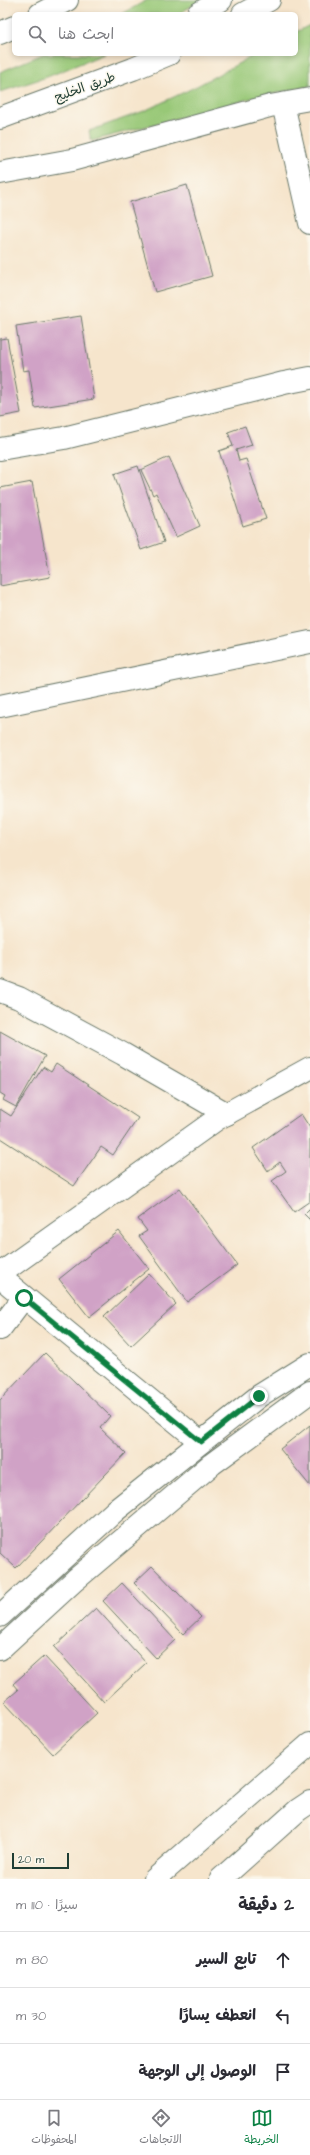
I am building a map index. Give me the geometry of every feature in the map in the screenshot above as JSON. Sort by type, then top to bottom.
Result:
[{"type":"street","points":[[44,12],[66,0]]},
{"type":"street","points":[[201,12],[221,0]]},
{"type":"street","points":[[247,12],[269,0]]},
{"type":"street","points":[[0,33],[12,28]]},
{"type":"street","points":[[84,88],[130,56]]},
{"type":"street","name":"طريق الخليج","points":[[0,118],[84,88],[164,56]]},
{"type":"street","points":[[0,173],[72,160],[283,104],[310,99]]},
{"type":"street","points":[[283,104],[310,223]]},
{"type":"street","points":[[0,449],[64,438],[284,382],[310,378]]},
{"type":"street","points":[[0,706],[310,642]]},
{"type":"street","points":[[0,991],[19,998],[123,1054],[227,1114]]},
{"type":"street","points":[[0,1274],[227,1114],[310,1068]]},
{"type":"street","points":[[0,1278],[201,1442]]},
{"type":"street","points":[[0,1329],[24,1298]]},
{"type":"street","points":[[3,1609],[116,1510],[201,1442],[259,1396],[310,1364]]},
{"type":"street","points":[[0,1649],[75,1580],[212,1464],[310,1392]]},
{"type":"street","points":[[155,1879],[310,1744]]},
{"type":"street","points":[[221,1879],[298,1810],[310,1802]]},
{"type":"green space","points":[[147,0],[202,0],[181,12],[126,12]]},
{"type":"green space","points":[[310,25],[310,86],[253,98],[91,141],[89,131],[144,111],[195,87],[252,56],[298,56],[298,31]]},
{"type":"green space","points":[[38,56],[99,56],[47,77],[0,92],[0,72]]},
{"type":"building","points":[[187,185],[212,276],[155,292],[130,202]]},
{"type":"building","points":[[81,316],[94,399],[35,408],[29,370],[23,371],[16,326]]},
{"type":"building","points":[[7,338],[21,413],[0,417],[0,339]]},
{"type":"building","points":[[245,426],[252,445],[236,450],[239,461],[246,459],[266,519],[243,526],[219,451],[233,446],[228,432]]},
{"type":"building","points":[[169,457],[200,526],[176,537],[156,493],[153,495],[141,470]]},
{"type":"building","points":[[138,466],[164,542],[141,550],[114,474]]},
{"type":"building","points":[[32,482],[50,577],[0,586],[0,488]]},
{"type":"building","points":[[0,1031],[45,1056],[16,1107],[3,1100],[5,1096],[0,1093]]},
{"type":"building","points":[[56,1064],[138,1118],[113,1155],[101,1147],[74,1186],[0,1138],[0,1109],[11,1116],[43,1067],[51,1072]]},
{"type":"building","points":[[301,1114],[310,1128],[310,1201],[294,1212],[272,1181],[286,1171],[280,1162],[268,1171],[253,1148]]},
{"type":"building","points":[[180,1188],[237,1265],[187,1302],[139,1236],[147,1231],[138,1219]]},
{"type":"building","points":[[310,1208],[310,1220],[304,1214]]},
{"type":"building","points":[[119,1231],[149,1269],[89,1317],[59,1279]]},
{"type":"building","points":[[149,1274],[176,1304],[131,1346],[104,1317]]},
{"type":"building","points":[[45,1353],[110,1416],[100,1428],[126,1453],[16,1568],[0,1553],[0,1400]]},
{"type":"building","points":[[310,1425],[310,1486],[280,1449]]},
{"type":"building","points":[[152,1566],[201,1617],[183,1634],[134,1583]]},
{"type":"building","points":[[122,1583],[175,1640],[156,1658],[103,1601]]},
{"type":"building","points":[[96,1608],[146,1663],[104,1702],[54,1647]]},
{"type":"building","points":[[44,1656],[97,1713],[53,1754],[4,1702],[18,1690],[13,1684]]},
{"type":"route","points":[[24,1298],[201,1442],[259,1396]]}]
